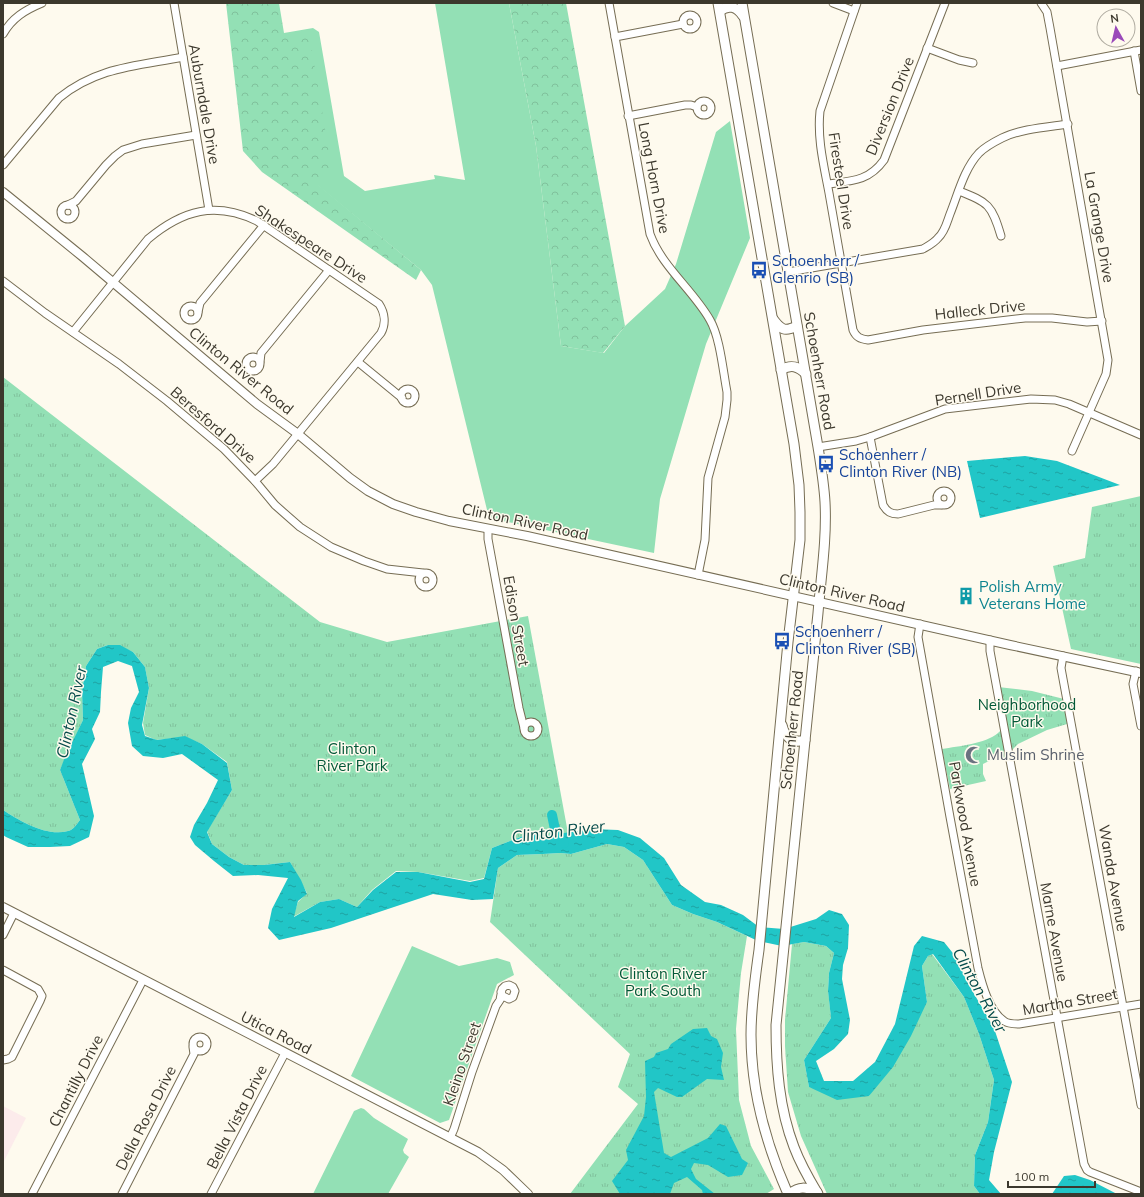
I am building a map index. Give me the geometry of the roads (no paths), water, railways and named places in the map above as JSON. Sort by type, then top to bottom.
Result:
[{"type":"main road","name":"Schoenherr Road","points":[[742,3],[818,447],[825,515],[824,547],[819,601],[776,1025],[776,1052],[779,1087],[784,1112],[794,1148],[817,1193]]},
{"type":"main road","name":"Schoenherr Road","points":[[719,7],[773,319],[797,466],[800,498],[800,540],[759,950],[753,987],[752,1022],[754,1075],[761,1116],[776,1165],[789,1194]]},
{"type":"main road","points":[[719,7],[734,7],[744,17]]},
{"type":"main road","points":[[773,319],[777,325],[784,329],[797,326]]},
{"type":"main road","points":[[781,370],[794,366],[798,367],[806,374]]},
{"type":"main road","points":[[781,722],[783,731],[789,739],[797,742],[805,740]]},
{"type":"main road","points":[[789,1194],[795,1190],[804,1188],[817,1193]]},
{"type":"street","points":[[3,34],[17,16],[30,7],[42,3]]},
{"type":"street","name":"Auburndale Drive","points":[[174,3],[209,210]]},
{"type":"street","name":"Long Horn Drive","points":[[609,3],[650,234],[660,255],[706,313],[714,327],[727,392],[725,416],[708,478],[705,540],[698,575]]},
{"type":"street","points":[[833,3],[854,11]]},
{"type":"street","name":"Firesteel Drive","points":[[857,3],[820,111],[819,134],[853,330],[856,336],[862,340]]},
{"type":"street","name":"Diversion Drive","points":[[828,184],[862,178],[871,174],[884,160],[945,3]]},
{"type":"street","name":"La Grange Drive","points":[[1041,3],[1047,12],[1107,348],[1108,367],[1072,451]]},
{"type":"street","points":[[615,37],[683,24]]},
{"type":"street","points":[[927,48],[959,60],[973,63]]},
{"type":"street","points":[[1057,66],[1137,50],[1141,91]]},
{"type":"street","points":[[3,165],[59,98],[79,84],[107,72],[183,57]]},
{"type":"street","points":[[628,116],[685,105],[697,107]]},
{"type":"street","points":[[788,272],[923,249],[939,238],[945,228],[965,176],[979,152],[1003,137],[1068,124]]},
{"type":"street","points":[[76,202],[73,217],[69,219],[65,218],[62,215],[61,210],[64,206],[76,202],[106,165],[123,150],[142,144],[196,135]]},
{"type":"street","points":[[959,191],[987,204],[994,215],[1001,236]]},
{"type":"street","name":"Clinton River Road","points":[[3,192],[257,404],[298,434],[350,478],[385,501],[416,512],[449,521],[527,536],[1138,672]]},
{"type":"street","points":[[68,205],[72,206],[75,210]]},
{"type":"street","name":"Shakespeare Drive","points":[[73,332],[148,239],[173,221],[187,215],[216,210],[241,214],[264,225],[379,304],[383,312],[384,326],[381,333],[358,362]]},
{"type":"street","points":[[200,303],[185,309],[184,314],[186,318],[190,320],[198,316],[200,303],[264,225]]},
{"type":"street","points":[[261,353],[258,369],[254,371],[249,370],[246,366],[248,358],[261,353],[329,270]]},
{"type":"street","name":"Beresford Drive","points":[[3,280],[21,295],[119,364],[167,401],[224,449],[255,481],[275,505],[300,527],[331,547],[359,559],[382,567],[423,573]]},
{"type":"street","points":[[192,306],[196,308],[198,312]]},
{"type":"street","name":"Halleck Drive","points":[[862,340],[923,330],[1025,318],[1052,318],[1087,322],[1102,321]]},
{"type":"street","points":[[253,357],[257,358],[260,362]]},
{"type":"street","points":[[255,481],[273,464],[358,362],[407,403],[415,399],[413,390],[409,389],[395,392]]},
{"type":"street","points":[[402,398],[404,390]]},
{"type":"street","name":"Pernell Drive","points":[[818,447],[856,441],[870,437],[945,409],[1031,399],[1055,400],[1069,404],[1141,435]]},
{"type":"street","points":[[870,437],[885,510],[889,513],[898,514],[938,502]]},
{"type":"street","name":"Edison Street","points":[[488,529],[488,539],[524,728]]},
{"type":"street","points":[[411,572],[417,577],[419,581],[421,585],[428,587],[432,584],[432,575],[423,573],[420,576],[419,581]]},
{"type":"street","name":"Parkwood Avenue","points":[[920,624],[918,634],[978,968],[987,996],[993,1008],[1004,1022]]},
{"type":"street","name":"Marne Avenue","points":[[990,640],[990,651],[1056,1018],[1085,1166],[1090,1172],[1141,1192]]},
{"type":"street","name":"Wanda Avenue","points":[[1063,656],[1061,668],[1141,1105]]},
{"type":"street","points":[[1138,672],[1134,684],[1141,726]]},
{"type":"street","points":[[522,718],[535,723],[538,726],[537,733],[534,736],[525,732],[524,728],[526,724],[530,722]]},
{"type":"street","name":"Utica Road","points":[[4,910],[14,913],[486,1157],[513,1179],[528,1194]]},
{"type":"street","points":[[3,935],[14,913]]},
{"type":"street","points":[[3,970],[38,989],[42,996],[13,1055],[5,1060]]},
{"type":"street","name":"Chantilly Drive","points":[[32,1194],[143,980]]},
{"type":"street","name":"Kleino Street","points":[[450,1138],[496,1006],[503,999],[511,998],[515,995],[513,987],[509,985],[505,986],[501,992],[503,999]]},
{"type":"street","name":"Martha Street","points":[[1004,1022],[1024,1024],[1141,1004]]},
{"type":"street","name":"Della Rosa Drive","points":[[122,1194],[194,1050],[193,1042],[195,1038],[204,1038],[206,1041],[206,1046],[201,1051],[194,1050]]},
{"type":"street","name":"Bella Vista Drive","points":[[212,1194],[284,1053]]},
{"type":"water","points":[[1025,456],[1057,461],[1120,485],[980,518],[967,461]]},
{"type":"water","points":[[108,645],[120,645],[133,652],[145,667],[149,688],[142,725],[145,736],[157,740],[185,736],[202,744],[227,763],[232,790],[207,832],[212,844],[229,857],[244,865],[264,865],[290,862],[301,880],[307,894],[298,901],[294,917],[320,902],[339,899],[357,907],[373,890],[396,872],[418,872],[470,882],[484,879],[492,848],[531,833],[543,836],[592,829],[618,830],[640,838],[664,858],[681,885],[705,902],[721,905],[743,915],[759,927],[784,929],[816,919],[829,910],[842,914],[849,925],[848,948],[843,965],[842,979],[850,1020],[848,1034],[834,1049],[816,1061],[824,1081],[853,1081],[875,1062],[895,1024],[914,946],[922,936],[944,942],[956,957],[966,980],[994,1028],[1012,1082],[994,1152],[989,1180],[1001,1194],[980,1194],[974,1186],[975,1155],[988,1122],[994,1080],[979,1034],[964,997],[933,954],[928,956],[922,966],[927,1002],[911,1036],[893,1067],[869,1096],[837,1100],[809,1087],[804,1060],[831,1018],[828,991],[829,973],[834,953],[826,946],[804,942],[782,946],[758,941],[717,922],[672,905],[643,860],[624,847],[607,844],[571,854],[560,853],[517,855],[498,868],[493,899],[472,900],[433,894],[331,928],[279,940],[268,928],[272,909],[288,878],[258,875],[233,876],[195,845],[190,837],[194,825],[218,780],[182,754],[163,758],[143,756],[132,746],[128,723],[131,708],[139,692],[132,666],[118,661],[103,667],[100,712],[92,729],[95,739],[82,764],[94,816],[89,837],[70,846],[28,847],[6,837],[3,835],[3,810],[34,827],[51,832],[70,830],[75,827],[80,820],[60,770],[83,720],[82,691],[86,666],[97,649]]},
{"type":"water","points":[[707,1028],[711,1036],[717,1039],[723,1053],[721,1067],[724,1080],[707,1079],[682,1097],[677,1097],[658,1088],[654,1092],[664,1153],[671,1157],[708,1138],[720,1124],[726,1126],[742,1159],[748,1163],[742,1175],[728,1177],[708,1165],[694,1163],[691,1169],[696,1179],[715,1194],[703,1194],[702,1190],[687,1177],[674,1183],[670,1194],[620,1194],[612,1181],[628,1160],[626,1150],[644,1116],[646,1097],[645,1061],[654,1057],[656,1053],[668,1049],[671,1044],[693,1029]]},
{"type":"water","points":[[1075,1175],[1090,1180],[1117,1194],[1052,1194],[1064,1176]]},
{"type":"waterway","name":"Clinton River","points":[[552,815],[556,834],[564,843]]},
{"type":"place","name":"Schoenherr / Glenrio (SB)","points":[[759,270]]},
{"type":"place","name":"Schoenherr / Clinton River (NB)","points":[[826,464]]},
{"type":"place","name":"Polish Army Veterans Home","points":[[966,596]]},
{"type":"place","name":"Schoenherr / Clinton River (SB)","points":[[782,641]]},
{"type":"place","name":"Muslim Shrine","points":[[974,755]]},
{"type":"park label","name":"Neighborhood Park","points":[[1027,714]]},
{"type":"park label","name":"Clinton River Park","points":[[352,758]]},
{"type":"park label","name":"Clinton River Park South","points":[[663,982]]}]
